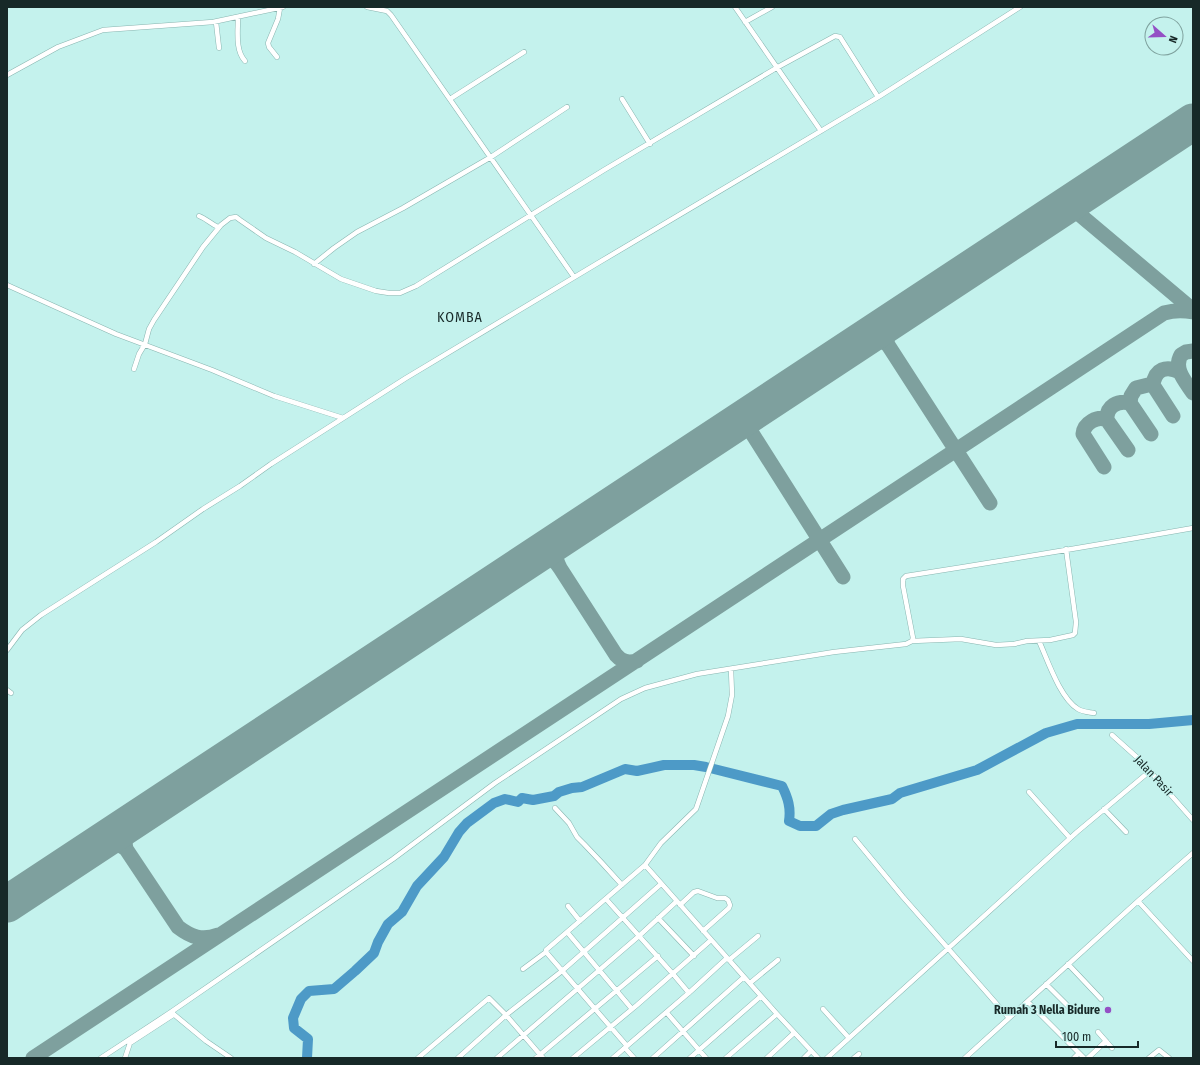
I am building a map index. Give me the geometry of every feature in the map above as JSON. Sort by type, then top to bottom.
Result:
[{"type":"street","points":[[367,7],[389,12],[574,277]]},
{"type":"street","points":[[736,7],[821,131]]},
{"type":"street","points":[[745,22],[772,7]]},
{"type":"street","points":[[7,650],[22,630],[41,615],[156,542],[203,509],[343,418],[429,364],[574,277],[878,98],[1020,7]]},
{"type":"street","points":[[7,75],[58,46],[103,30],[216,22],[281,8],[268,43],[269,47],[277,57]]},
{"type":"street","points":[[238,17],[240,52],[245,61]]},
{"type":"street","points":[[216,22],[219,48]]},
{"type":"street","points":[[134,369],[139,354],[145,344],[149,329],[158,314],[203,247],[226,219],[236,217],[266,238],[295,252],[341,279],[376,291],[400,293],[416,286],[530,215],[778,67],[835,36],[838,36],[878,98]]},
{"type":"street","points":[[450,99],[524,52]]},
{"type":"street","points":[[622,98],[650,144]]},
{"type":"street","points":[[314,264],[357,232],[403,208],[491,157],[567,107]]},
{"type":"street","points":[[199,216],[206,219],[218,228]]},
{"type":"street","points":[[7,286],[116,334],[145,344],[274,396],[343,418]]},
{"type":"street","points":[[912,641],[913,638],[903,586],[903,579],[906,576],[1193,528]]},
{"type":"street","points":[[125,1058],[130,1043],[393,859],[495,783],[621,699],[645,688],[698,674],[871,647],[906,644],[912,641],[962,639],[996,645],[1057,639],[1073,635],[1075,633],[1076,622],[1066,549]]},
{"type":"street","points":[[1039,641],[1060,687],[1070,702],[1079,709],[1094,713]]},
{"type":"street","points":[[523,969],[546,952],[546,950],[645,865],[661,843],[696,809],[728,716],[732,695],[731,669]]},
{"type":"street","name":"Jalan Pasir","points":[[1112,735],[1150,771],[1193,820]]},
{"type":"street","points":[[827,1058],[1070,838],[1150,771]]},
{"type":"street","points":[[1029,792],[1070,838]]},
{"type":"street","points":[[555,808],[569,822],[577,837],[622,885]]},
{"type":"street","points":[[1104,809],[1126,832]]},
{"type":"street","points":[[855,839],[903,897],[1009,1018]]},
{"type":"street","points":[[964,1058],[1193,853]]},
{"type":"street","points":[[645,865],[750,984],[818,1058]]},
{"type":"street","points":[[458,1058],[506,1015],[562,970],[661,884]]},
{"type":"street","points":[[497,1058],[658,918],[694,892],[698,891],[717,898],[725,898],[728,900],[730,905],[729,908],[703,931]]},
{"type":"street","points":[[606,898],[689,993]]},
{"type":"street","points":[[1138,901],[1193,962]]},
{"type":"street","points":[[568,906],[580,921]]},
{"type":"street","points":[[658,918],[694,956]]},
{"type":"street","points":[[567,932],[632,1009]]},
{"type":"street","points":[[613,1058],[728,959],[758,936]]},
{"type":"street","points":[[573,1058],[711,940]]},
{"type":"street","points":[[546,952],[611,1027],[634,1058]]},
{"type":"street","points":[[536,1058],[542,1056],[594,1008],[658,956]]},
{"type":"street","points":[[750,984],[778,960]]},
{"type":"street","points":[[1068,964],[1101,999]]},
{"type":"street","points":[[653,1058],[744,977]]},
{"type":"street","points":[[1046,984],[1070,1008]]},
{"type":"street","points":[[690,1058],[761,996]]},
{"type":"street","points":[[418,1058],[489,998],[491,998],[542,1056]]},
{"type":"street","points":[[1028,1002],[1084,1058]]},
{"type":"street","points":[[823,1009],[849,1038]]},
{"type":"street","points":[[667,1013],[706,1058]]},
{"type":"street","points":[[101,1058],[172,1014]]},
{"type":"street","points":[[172,1014],[206,1041],[231,1058]]},
{"type":"street","points":[[726,1058],[777,1014]]},
{"type":"street","points":[[1098,1032],[1112,1048]]},
{"type":"street","points":[[767,1058],[794,1033]]},
{"type":"street","points":[[1088,1058],[1106,1041]]},
{"type":"street","points":[[1149,1058],[1159,1050],[1169,1058]]},
{"type":"street","points":[[804,1058],[811,1051]]},
{"type":"street","points":[[1074,1058],[1079,1053]]},
{"type":"street","points":[[854,1058],[859,1054]]},
{"type":"waterway","points":[[307,1058],[308,1039],[294,1028],[293,1018],[301,999],[309,991],[334,989],[374,953],[388,924],[402,912],[417,886],[444,857],[459,832],[467,823],[494,803],[505,799],[518,802],[522,798],[533,800],[554,796],[559,792],[582,787],[625,769],[637,771],[664,765],[694,765],[782,786],[790,812],[789,821],[800,826],[816,826],[831,814],[892,799],[900,793],[977,770],[1046,733],[1077,724],[1149,724],[1193,720]]},
{"type":"taxiway","points":[[1082,216],[1080,207],[1081,200],[1092,188]]},
{"type":"taxiway","points":[[1050,216],[1064,210],[1079,214],[1193,310]]},
{"type":"taxiway","points":[[33,1058],[1164,313],[1171,311],[1193,312]]},
{"type":"taxiway","points":[[888,345],[886,337],[887,333],[891,323],[897,317]]},
{"type":"taxiway","points":[[863,339],[879,338],[888,345],[990,503]]},
{"type":"taxiway","points":[[1193,351],[1186,352],[1181,355],[1179,360],[1179,370],[1181,375],[1193,393]]},
{"type":"taxiway","points":[[1173,416],[1153,385],[1156,375],[1162,370],[1170,369],[1180,372]]},
{"type":"taxiway","points":[[1151,434],[1130,403],[1131,396],[1136,388],[1153,385]]},
{"type":"taxiway","points":[[1128,450],[1107,420],[1107,415],[1108,411],[1117,403],[1130,403]]},
{"type":"taxiway","points":[[743,419],[843,577]]},
{"type":"taxiway","points":[[1104,467],[1083,434],[1086,426],[1092,421],[1096,419],[1107,420]]},
{"type":"taxiway","points":[[525,562],[544,556],[552,559],[560,568],[557,560],[556,548],[562,539],[579,527]]},
{"type":"taxiway","points":[[560,568],[616,655],[625,661],[637,661]]},
{"type":"taxiway","points":[[99,843],[113,843],[126,849],[125,834],[133,821]]},
{"type":"taxiway","points":[[126,849],[178,927],[192,936],[207,938],[218,935]]},
{"type":"runway","points":[[7,904],[1193,122]]},
{"type":"place","name":"Rumah 3 Nella Bidure","points":[[1108,1010]]},
{"type":"district","name":"KOMBA","points":[[460,317]]}]
